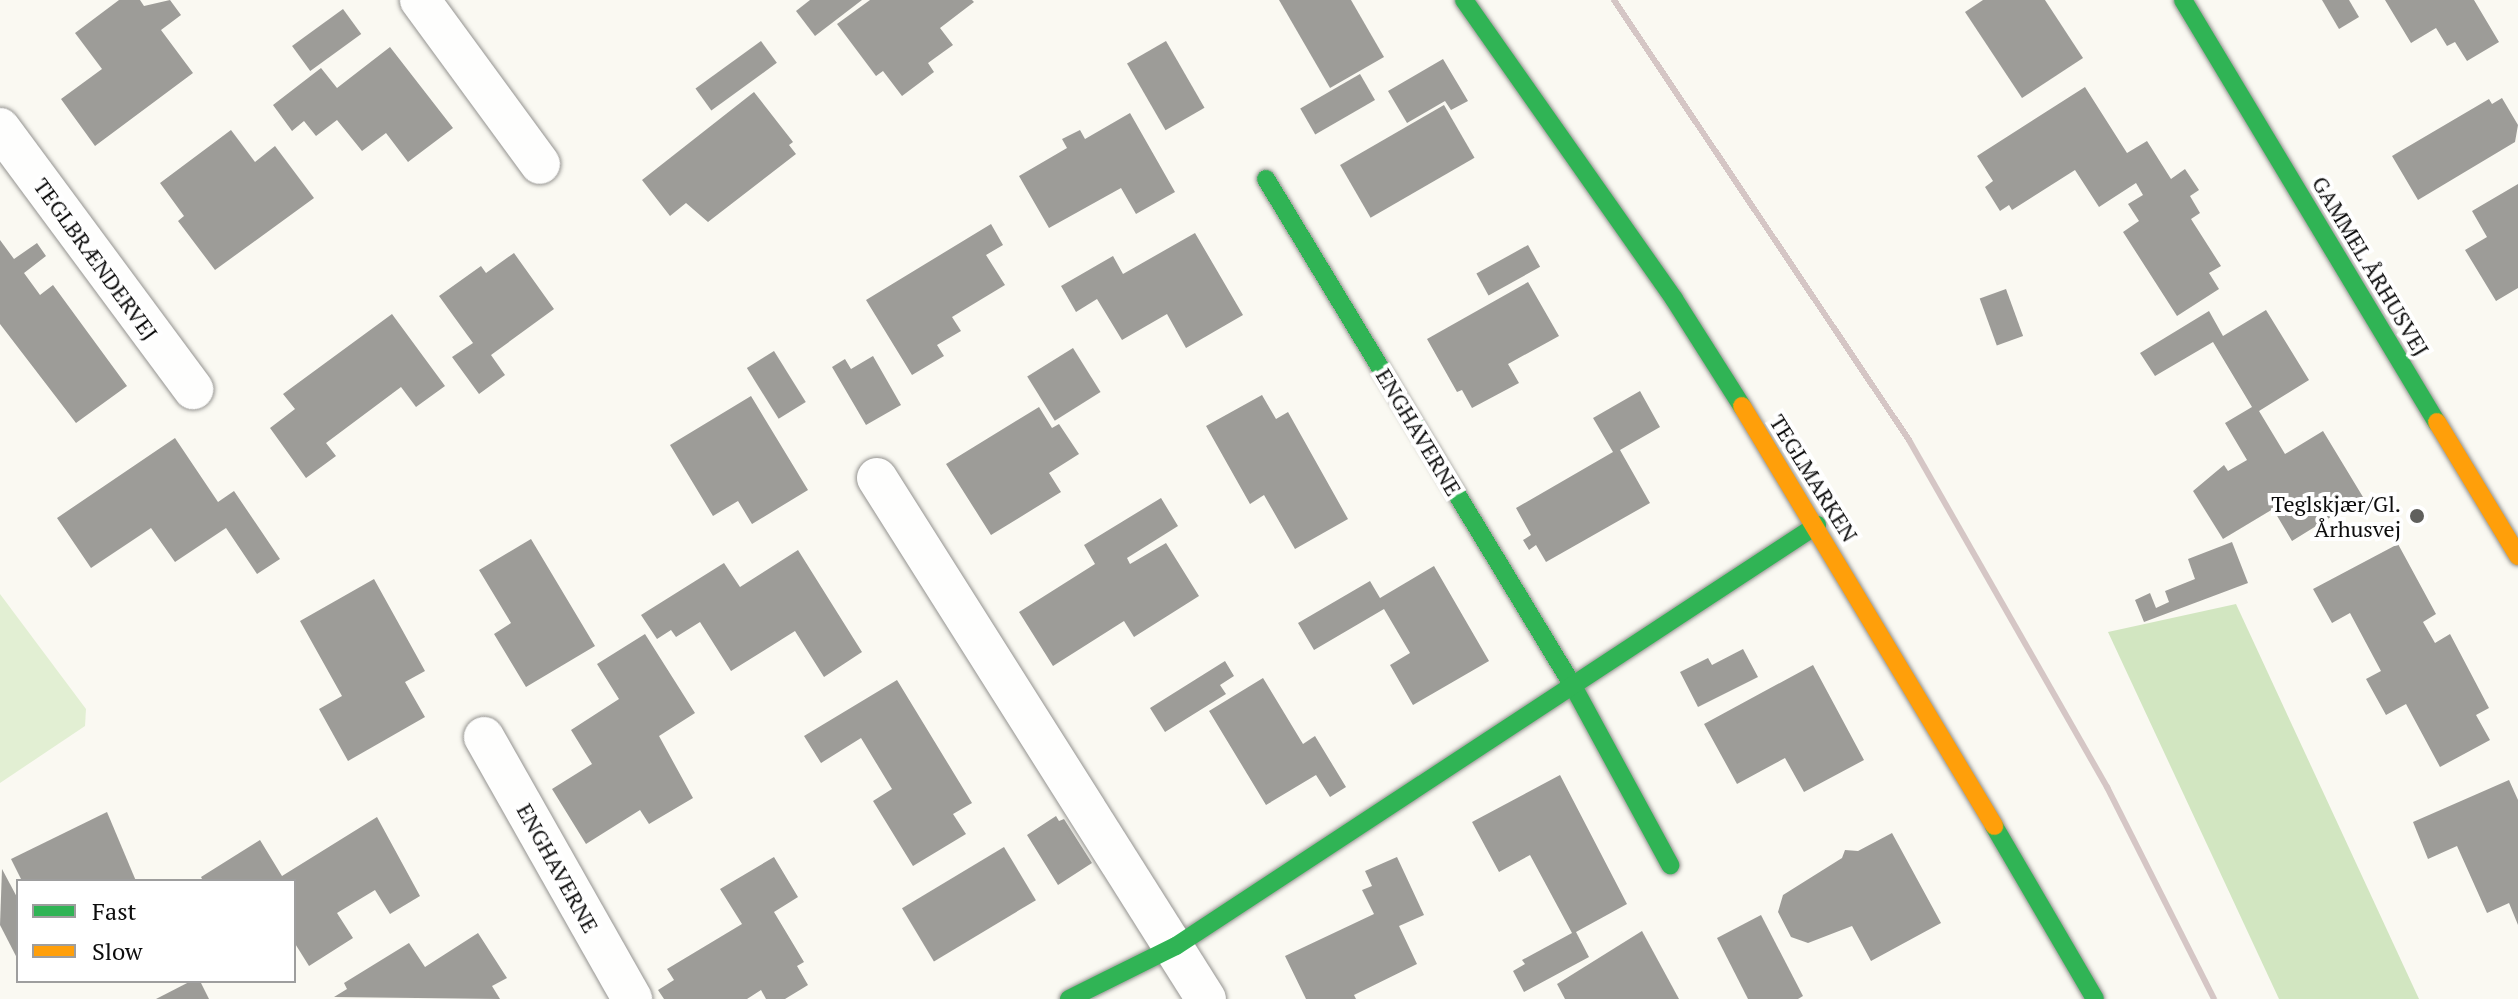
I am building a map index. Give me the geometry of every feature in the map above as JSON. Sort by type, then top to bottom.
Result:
[{"type":"street","points":[[420,0],[540,164]]},
{"type":"street","name":"TEGLMARKEN","points":[[1464,0],[1674,299],[1817,525],[2095,999]]},
{"type":"street","name":"GAMMEL ÅRHUSVEJ","points":[[2183,0],[2518,556]]},
{"type":"street","name":"TEGLBRÆNDERVEJ","points":[[0,128],[193,389]]},
{"type":"street","name":"ENGHAVERNE","points":[[1266,179],[1573,686],[1670,865]]},
{"type":"street","points":[[877,478],[1176,946],[1206,999]]},
{"type":"street","points":[[1069,999],[1176,946],[1817,525]]},
{"type":"street","name":"ENGHAVERNE","points":[[484,737],[632,999]]},
{"type":"green space","points":[[0,594],[86,709],[85,726],[0,783]]},
{"type":"green space","points":[[2236,604],[2419,999],[2279,999],[2108,632]]},
{"type":"building","points":[[119,0],[140,0],[144,6],[170,0],[181,15],[161,30],[193,73],[95,146],[61,99],[102,69],[75,33]]},
{"type":"building","points":[[810,0],[862,0],[815,36],[796,11]]},
{"type":"building","points":[[870,0],[974,2],[940,28],[953,45],[928,63],[934,72],[902,96],[883,71],[876,76],[837,24]]},
{"type":"building","points":[[1279,0],[1351,0],[1384,57],[1330,88]]},
{"type":"building","points":[[1983,0],[2045,0],[2083,58],[2022,98],[1965,12]]},
{"type":"building","points":[[2322,0],[2349,0],[2359,17],[2339,29]]},
{"type":"building","points":[[2385,0],[2474,0],[2499,42],[2467,61],[2455,42],[2447,46],[2436,28],[2411,43]]},
{"type":"building","points":[[343,9],[361,34],[310,71],[292,46]]},
{"type":"building","points":[[761,41],[777,63],[711,110],[695,89]]},
{"type":"building","points":[[1166,41],[1204,108],[1166,130],[1127,64]]},
{"type":"building","points":[[390,47],[453,128],[408,162],[386,133],[362,151],[337,120],[316,136],[304,121],[292,131],[273,105],[321,68],[337,88]]},
{"type":"building","points":[[1443,59],[1468,101],[1451,110],[1445,101],[1407,123],[1388,91]]},
{"type":"building","points":[[1360,74],[1375,100],[1315,134],[1300,108]]},
{"type":"building","points":[[2085,87],[2127,153],[2147,141],[2171,179],[2185,169],[2199,190],[2190,196],[2200,213],[2191,219],[2221,266],[2209,273],[2219,289],[2177,316],[2123,232],[2139,221],[2128,204],[2143,195],[2136,183],[2099,207],[2075,170],[2012,210],[2009,205],[2000,211],[1985,187],[1993,181],[1977,156]]},
{"type":"building","points":[[754,92],[793,142],[789,145],[796,154],[708,222],[686,203],[670,216],[642,180]]},
{"type":"building","points":[[2502,98],[2518,125],[2515,142],[2418,200],[2392,156],[2489,99],[2492,104]]},
{"type":"building","points":[[1444,105],[1474,158],[1371,218],[1340,165]]},
{"type":"building","points":[[1130,113],[1175,192],[1136,214],[1121,188],[1049,228],[1019,176],[1067,148],[1062,139],[1080,130],[1085,139]]},
{"type":"building","points":[[231,130],[255,162],[275,146],[314,198],[215,270],[178,221],[184,216],[160,183]]},
{"type":"building","points":[[2518,184],[2518,288],[2496,301],[2465,250],[2487,237],[2472,211]]},
{"type":"building","points":[[991,224],[1003,245],[986,255],[1005,285],[952,317],[961,331],[937,345],[944,356],[912,375],[866,300]]},
{"type":"building","points":[[1195,233],[1243,315],[1186,348],[1167,314],[1122,340],[1097,299],[1076,312],[1061,286],[1113,256],[1123,274]]},
{"type":"building","points":[[0,240],[14,259],[37,243],[46,256],[24,273],[40,295],[53,285],[127,386],[76,423],[0,324]]},
{"type":"building","points":[[1528,245],[1540,267],[1489,295],[1476,274]]},
{"type":"building","points":[[514,253],[554,309],[491,355],[505,375],[479,394],[452,357],[473,343],[439,296],[481,266],[486,273]]},
{"type":"building","points":[[1528,282],[1559,336],[1508,364],[1519,383],[1472,408],[1462,390],[1457,392],[1427,339]]},
{"type":"building","points":[[2006,289],[2023,336],[1997,346],[1980,299]]},
{"type":"building","points":[[2266,310],[2309,380],[2259,411],[2285,454],[2323,431],[2363,497],[2292,541],[2273,509],[2223,539],[2193,491],[2224,465],[2228,471],[2247,460],[2225,423],[2252,407],[2213,342],[2155,376],[2140,353],[2209,311],[2223,336]]},
{"type":"building","points":[[392,314],[445,386],[416,407],[401,387],[326,443],[336,456],[306,478],[270,428],[295,409],[283,394]]},
{"type":"building","points":[[1073,348],[1101,392],[1055,421],[1027,377]]},
{"type":"building","points":[[774,351],[806,402],[779,419],[747,368]]},
{"type":"building","points":[[873,356],[901,405],[866,425],[832,367],[845,359],[851,369]]},
{"type":"building","points":[[1640,391],[1660,427],[1620,450],[1650,503],[1546,562],[1536,545],[1529,550],[1523,540],[1531,535],[1516,508],[1613,452],[1593,418]]},
{"type":"building","points":[[1262,395],[1276,419],[1288,412],[1348,519],[1295,549],[1264,495],[1250,504],[1206,426]]},
{"type":"building","points":[[751,396],[808,490],[752,524],[738,501],[713,516],[670,445]]},
{"type":"building","points":[[1039,407],[1052,428],[1059,424],[1079,454],[1049,473],[1061,492],[991,535],[946,464]]},
{"type":"building","points":[[175,438],[218,502],[234,491],[280,559],[257,574],[226,528],[175,562],[151,528],[91,568],[57,518]]},
{"type":"building","points":[[1161,498],[1178,526],[1127,558],[1130,564],[1166,543],[1199,596],[1134,637],[1124,621],[1053,666],[1019,612],[1095,564],[1084,545]]},
{"type":"building","points":[[531,539],[595,646],[526,687],[494,634],[511,623],[479,570]]},
{"type":"building","points":[[2232,542],[2248,583],[2144,622],[2135,600],[2150,593],[2156,608],[2169,602],[2165,591],[2195,579],[2188,559]]},
{"type":"building","points":[[2398,544],[2436,614],[2423,622],[2435,643],[2450,634],[2489,708],[2476,715],[2490,740],[2440,767],[2406,704],[2386,715],[2366,679],[2381,671],[2350,613],[2332,623],[2313,589]]},
{"type":"building","points":[[798,550],[862,652],[824,677],[795,631],[731,671],[700,622],[676,637],[671,630],[657,639],[641,615],[724,563],[740,587]]},
{"type":"building","points":[[1434,566],[1489,661],[1413,705],[1390,665],[1410,653],[1384,609],[1314,650],[1298,623],[1370,581],[1380,598]]},
{"type":"building","points":[[374,579],[425,671],[405,682],[425,717],[348,761],[319,709],[342,696],[300,621]]},
{"type":"building","points":[[645,634],[695,713],[659,736],[693,798],[649,824],[640,810],[586,844],[552,789],[592,764],[571,730],[619,699],[597,664]]},
{"type":"building","points":[[1743,649],[1758,677],[1698,707],[1680,672],[1708,658],[1712,665]]},
{"type":"building","points":[[1225,661],[1234,676],[1220,685],[1226,694],[1165,732],[1150,708]]},
{"type":"building","points":[[1813,665],[1864,760],[1804,792],[1785,758],[1737,784],[1704,724]]},
{"type":"building","points":[[1263,678],[1303,744],[1315,736],[1346,787],[1330,797],[1316,775],[1266,805],[1209,711]]},
{"type":"building","points":[[897,680],[972,803],[953,814],[966,834],[913,866],[873,801],[892,789],[861,738],[821,763],[804,736]]},
{"type":"building","points":[[1560,775],[1627,904],[1576,932],[1589,957],[1524,992],[1513,971],[1525,964],[1522,960],[1572,933],[1530,855],[1499,872],[1472,822]]},
{"type":"building","points":[[2509,780],[2518,800],[2518,925],[2509,903],[2487,913],[2457,846],[2428,859],[2413,822]]},
{"type":"building","points":[[107,812],[135,879],[21,879],[11,859]]},
{"type":"building","points":[[1056,816],[1059,821],[1064,819],[1092,863],[1058,885],[1027,835]]},
{"type":"building","points":[[377,817],[420,896],[390,914],[375,890],[337,913],[353,938],[309,966],[296,945],[296,879],[201,877],[260,840],[282,876]]},
{"type":"building","points":[[1892,833],[1941,923],[1871,961],[1852,926],[1808,943],[1791,937],[1778,912],[1783,895],[1842,858],[1845,850],[1858,851]]},
{"type":"building","points":[[1004,847],[1036,900],[934,961],[902,908]]},
{"type":"building","points":[[774,857],[798,897],[774,912],[804,962],[797,966],[808,985],[785,999],[766,999],[761,990],[747,999],[664,999],[658,990],[674,980],[667,969],[742,924],[720,889]]},
{"type":"building","points":[[1397,857],[1424,915],[1399,926],[1417,964],[1354,995],[1356,999],[1306,999],[1285,956],[1374,914],[1362,890],[1372,886],[1365,871]]},
{"type":"building","points":[[2,869],[16,895],[16,956],[0,925]]},
{"type":"building","points":[[1761,915],[1803,996],[1798,999],[1748,999],[1717,938]]},
{"type":"building","points":[[1642,931],[1679,999],[1565,999],[1557,984]]},
{"type":"building","points":[[478,933],[507,978],[492,986],[500,999],[334,997],[347,989],[344,983],[409,943],[425,967]]},
{"type":"building","points":[[187,983],[201,983],[209,999],[156,999]]},
{"type":"railway","points":[[1614,0],[1909,440],[2107,787],[2214,999]]},
{"type":"traffic: fast","points":[[1464,0],[1674,299],[1742,406]]},
{"type":"traffic: fast","points":[[2183,0],[2437,422]]},
{"type":"traffic: fast","points":[[1266,179],[1573,686],[1670,865]]},
{"type":"traffic: fast","points":[[1069,999],[1176,946],[1817,525]]},
{"type":"traffic: fast","points":[[1994,826],[2095,999]]},
{"type":"traffic: slow","points":[[1742,406],[1994,826]]},
{"type":"traffic: slow","points":[[2437,422],[2518,556]]},
{"type":"place","name":"Teglskjær/Gl. Århusvej","points":[[2417,516]]}]
